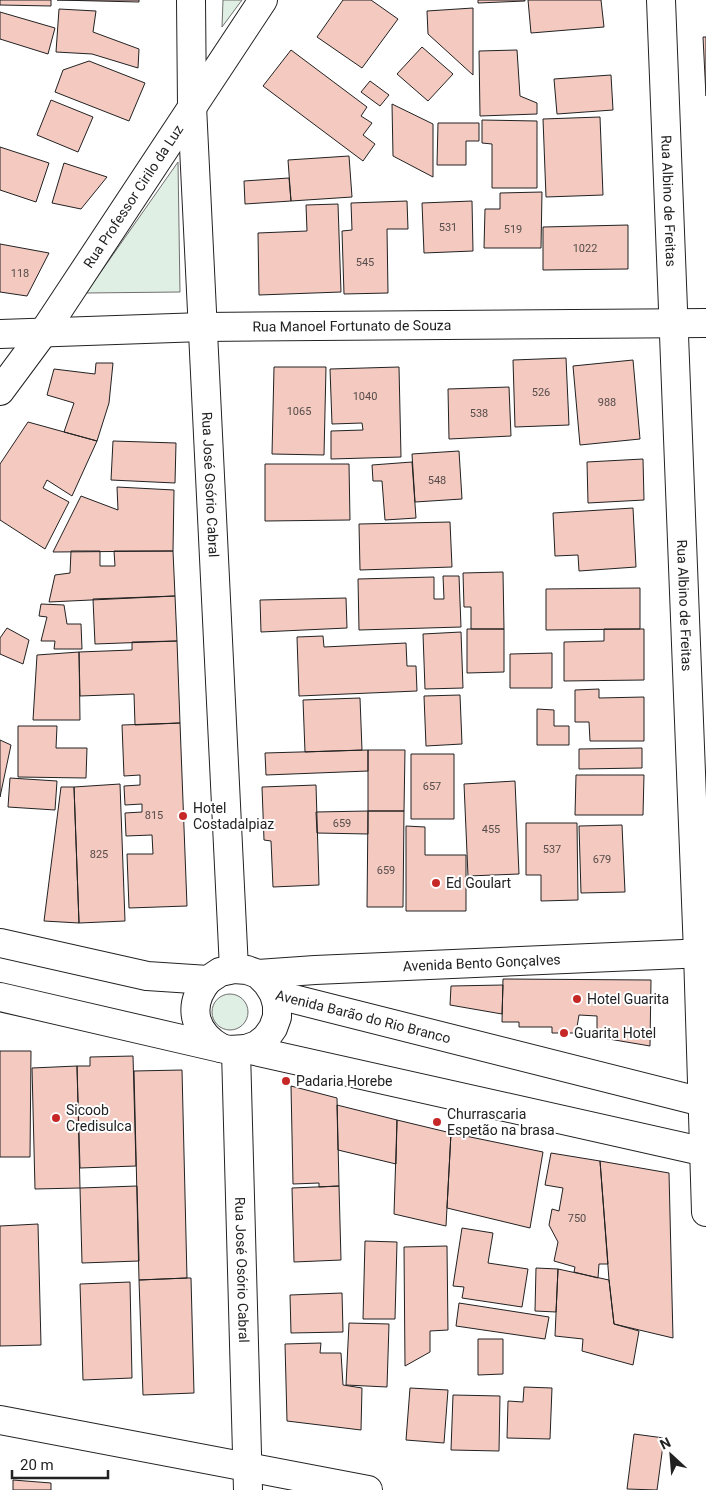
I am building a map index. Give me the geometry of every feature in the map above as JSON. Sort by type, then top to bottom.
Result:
[{"type":"street","name":"Rua José Osório Cabral","points":[[191,0],[192,106],[203,327],[255,979]]},
{"type":"street","name":"Rua Professor Cirilo da Luz","points":[[0,391],[43,333],[263,0]]},
{"type":"street","name":"Rua Albino de Freitas","points":[[661,0],[702,953],[706,1212]]},
{"type":"street","name":"Rua Manoel Fortunato de Souza","points":[[0,334],[203,327],[706,323]]},
{"type":"street","points":[[0,943],[147,976],[208,980]]},
{"type":"street","name":"Avenida Bento Gonçalves","points":[[255,979],[315,970],[702,953]]},
{"type":"street","points":[[220,972],[255,979],[277,1005],[277,1017],[273,1028],[266,1038],[257,1045],[234,1049],[212,1043],[199,1027],[195,1007],[197,997],[208,980],[220,972]]},
{"type":"street","name":"Avenida Barão do Rio Branco","points":[[255,979],[704,1103]]},
{"type":"street","points":[[0,997],[705,1151]]},
{"type":"street","name":"Rua José Osório Cabral","points":[[234,1049],[248,1479]]},
{"type":"street","points":[[0,1420],[248,1479],[368,1490]]},
{"type":"green space","points":[[223,0],[242,0],[222,27]]},
{"type":"green space","points":[[178,162],[180,292],[86,293]]},
{"type":"green space","points":[[230,994],[237,995],[243,999],[247,1005],[247,1019],[243,1025],[237,1029],[230,1030],[223,1029],[217,1025],[213,1019],[212,1012],[213,1005],[217,999],[223,995]]},
{"type":"building","points":[[0,0],[51,0],[51,6],[0,5]]},
{"type":"building","points":[[57,0],[139,0],[139,2]]},
{"type":"building","points":[[343,0],[371,0],[398,19],[362,68],[317,37]]},
{"type":"building","points":[[478,0],[525,0],[525,1],[478,3]]},
{"type":"building","points":[[528,0],[601,0],[604,27],[531,33]]},
{"type":"building","points":[[473,8],[473,75],[428,34],[427,11]]},
{"type":"building","points":[[59,9],[96,11],[93,32],[139,49],[138,68],[92,54],[56,52]]},
{"type":"building","points":[[0,12],[55,28],[48,54],[0,39]]},
{"type":"building","points":[[703,37],[706,37],[706,96]]},
{"type":"building","points":[[422,47],[453,74],[428,101],[397,74]]},
{"type":"building","points":[[291,50],[367,107],[361,116],[372,123],[363,135],[375,144],[363,161],[263,86]]},
{"type":"building","points":[[517,50],[520,96],[537,103],[537,114],[480,116],[479,51]]},
{"type":"building","points":[[89,61],[145,83],[129,121],[55,92],[63,70]]},
{"type":"building","points":[[611,75],[613,110],[557,114],[554,79]]},
{"type":"building","points":[[370,81],[389,95],[380,106],[361,92]]},
{"type":"building","points":[[51,100],[93,117],[78,152],[37,135]]},
{"type":"building","points":[[392,104],[433,124],[433,177],[393,156]]},
{"type":"building","points":[[600,117],[603,195],[546,197],[543,119]]},
{"type":"building","points":[[482,120],[537,121],[537,188],[492,188],[492,144],[482,143]]},
{"type":"building","points":[[438,123],[479,123],[479,141],[466,141],[466,165],[437,165]]},
{"type":"building","points":[[0,147],[49,163],[36,202],[0,190]]},
{"type":"building","points":[[349,156],[352,197],[291,201],[288,160]]},
{"type":"building","points":[[64,163],[107,177],[81,209],[52,203]]},
{"type":"building","points":[[289,178],[291,201],[245,204],[244,181]]},
{"type":"building","points":[[542,192],[541,248],[484,248],[485,209],[500,209],[500,193]]},
{"type":"building","points":[[407,201],[408,229],[387,229],[388,293],[344,294],[342,231],[352,230],[351,203]]},
{"type":"building","points":[[472,201],[473,251],[424,253],[422,203]]},
{"type":"building","points":[[338,204],[341,292],[259,295],[258,233],[307,231],[306,205]]},
{"type":"building","points":[[628,225],[628,269],[543,270],[543,227]]},
{"type":"building","points":[[0,244],[49,253],[27,296],[0,292]]},
{"type":"building","points":[[566,358],[569,425],[515,427],[513,360]]},
{"type":"building","points":[[633,360],[640,439],[580,445],[573,366]]},
{"type":"building","points":[[96,363],[113,363],[109,403],[97,441],[64,432],[74,403],[47,395],[54,369],[95,374]]},
{"type":"building","points":[[274,367],[326,367],[324,455],[272,454]]},
{"type":"building","points":[[399,367],[401,457],[331,459],[331,431],[363,430],[362,423],[332,424],[330,369]]},
{"type":"building","points":[[509,387],[511,436],[449,439],[448,389]]},
{"type":"building","points":[[28,422],[97,441],[72,496],[47,480],[43,488],[69,502],[45,549],[0,520],[0,464]]},
{"type":"building","points":[[113,441],[176,443],[175,483],[111,480]]},
{"type":"building","points":[[459,451],[462,499],[415,502],[412,454]]},
{"type":"building","points":[[643,459],[644,500],[588,503],[587,462]]},
{"type":"building","points":[[412,462],[416,518],[385,520],[382,481],[373,481],[372,465]]},
{"type":"building","points":[[265,464],[349,464],[350,520],[265,521]]},
{"type":"building","points":[[117,487],[174,490],[173,551],[53,552],[81,496],[118,510]]},
{"type":"building","points":[[633,508],[636,567],[579,571],[578,555],[555,556],[553,513]]},
{"type":"building","points":[[450,522],[452,567],[360,570],[359,524]]},
{"type":"building","points":[[71,551],[100,551],[100,566],[115,566],[114,551],[173,551],[175,596],[49,602],[55,575],[70,573]]},
{"type":"building","points":[[503,572],[504,629],[471,629],[471,607],[464,607],[463,573]]},
{"type":"building","points":[[443,576],[459,576],[461,627],[359,630],[358,579],[434,577],[434,599],[444,599]]},
{"type":"building","points":[[640,588],[640,629],[546,630],[546,589]]},
{"type":"building","points":[[175,596],[177,641],[95,644],[93,599]]},
{"type":"building","points":[[346,598],[347,628],[261,632],[260,600]]},
{"type":"building","points":[[41,604],[64,605],[67,624],[81,624],[82,649],[54,649],[55,641],[41,641],[47,617],[39,616]]},
{"type":"building","points":[[7,628],[29,640],[23,664],[0,654],[0,638]]},
{"type":"building","points":[[467,629],[504,629],[504,672],[467,673]]},
{"type":"building","points":[[604,629],[644,629],[644,680],[564,681],[564,642],[604,641]]},
{"type":"building","points":[[461,632],[463,688],[425,689],[423,634]]},
{"type":"building","points":[[323,636],[324,647],[406,643],[407,666],[416,666],[417,691],[299,696],[297,637]]},
{"type":"building","points":[[177,641],[180,723],[135,725],[134,694],[80,696],[79,652],[132,650],[132,642]]},
{"type":"building","points":[[79,652],[80,720],[33,720],[37,655]]},
{"type":"building","points":[[552,653],[552,688],[510,688],[510,654]]},
{"type":"building","points":[[599,689],[599,698],[644,697],[644,741],[590,741],[589,722],[575,722],[575,690]]},
{"type":"building","points":[[460,695],[462,744],[426,746],[424,696]]},
{"type":"building","points":[[360,698],[362,750],[305,752],[303,700]]},
{"type":"building","points":[[537,709],[554,710],[554,726],[569,726],[569,745],[537,745]]},
{"type":"building","points":[[180,723],[187,906],[129,908],[127,854],[153,854],[152,835],[126,836],[125,813],[142,812],[142,804],[125,805],[124,786],[140,785],[140,775],[124,776],[122,725]]},
{"type":"building","points":[[18,726],[57,726],[56,748],[87,748],[86,778],[18,777]]},
{"type":"building","points":[[0,740],[11,745],[0,797]]},
{"type":"building","points":[[642,748],[642,768],[579,769],[579,749]]},
{"type":"building","points":[[368,750],[368,771],[266,775],[265,753]]},
{"type":"building","points":[[368,750],[405,750],[404,811],[368,811]]},
{"type":"building","points":[[411,754],[454,754],[454,819],[411,819]]},
{"type":"building","points":[[576,775],[644,775],[643,815],[575,815]]},
{"type":"building","points":[[10,778],[57,781],[55,810],[8,807]]},
{"type":"building","points":[[515,781],[519,874],[468,876],[464,784]]},
{"type":"building","points":[[120,784],[125,921],[79,923],[74,787]]},
{"type":"building","points":[[316,785],[319,885],[273,887],[271,841],[264,840],[262,787]]},
{"type":"building","points":[[61,787],[74,787],[79,923],[44,921]]},
{"type":"building","points":[[368,811],[404,811],[403,907],[367,907]]},
{"type":"building","points":[[368,811],[368,834],[317,833],[316,812]]},
{"type":"building","points":[[526,823],[577,823],[578,900],[541,901],[541,875],[526,875]]},
{"type":"building","points":[[622,825],[625,892],[581,893],[579,826]]},
{"type":"building","name":"Ed Goulart","points":[[406,826],[425,827],[425,855],[466,855],[466,911],[406,911]]},
{"type":"building","name":"Hotel Guarita","points":[[503,979],[651,980],[650,1046],[597,1037],[597,1016],[579,1015],[576,1033],[552,1033],[552,1027],[519,1027],[519,1022],[502,1022]]},
{"type":"building","points":[[503,985],[502,1014],[450,1005],[451,986]]},
{"type":"building","points":[[0,1051],[31,1051],[30,1157],[0,1157]]},
{"type":"building","points":[[133,1056],[136,1166],[80,1168],[77,1066],[90,1066],[90,1057]]},
{"type":"building","name":"Sicoob Credisulca","points":[[77,1066],[80,1188],[35,1189],[32,1068]]},
{"type":"building","points":[[182,1070],[187,1278],[139,1280],[134,1071]]},
{"type":"building","points":[[291,1086],[337,1098],[339,1186],[319,1187],[319,1183],[293,1184]]},
{"type":"building","points":[[337,1105],[397,1120],[396,1164],[338,1150]]},
{"type":"building","points":[[397,1120],[451,1133],[446,1226],[394,1214]]},
{"type":"building","points":[[451,1133],[543,1152],[530,1228],[447,1208]]},
{"type":"building","points":[[551,1153],[600,1161],[608,1264],[599,1264],[598,1278],[574,1272],[575,1267],[554,1261],[558,1242],[549,1225],[552,1209],[559,1211],[563,1188],[545,1185]]},
{"type":"building","points":[[600,1161],[669,1173],[673,1338],[614,1324]]},
{"type":"building","points":[[137,1186],[139,1261],[82,1263],[80,1188]]},
{"type":"building","points":[[339,1186],[341,1260],[294,1262],[292,1188]]},
{"type":"building","points":[[38,1224],[41,1345],[0,1346],[0,1226]]},
{"type":"building","points":[[462,1228],[493,1233],[488,1263],[528,1269],[522,1307],[462,1298],[464,1287],[453,1286]]},
{"type":"building","points":[[365,1241],[397,1242],[395,1319],[363,1319]]},
{"type":"building","points":[[447,1246],[448,1330],[430,1331],[430,1352],[405,1366],[404,1247]]},
{"type":"building","points":[[536,1268],[558,1269],[556,1312],[535,1311]]},
{"type":"building","points":[[558,1269],[609,1280],[614,1324],[639,1331],[633,1365],[582,1351],[583,1339],[555,1336]]},
{"type":"building","points":[[191,1278],[194,1393],[143,1395],[139,1280]]},
{"type":"building","points":[[130,1282],[132,1378],[83,1380],[80,1284]]},
{"type":"building","points":[[342,1293],[343,1332],[291,1333],[290,1295]]},
{"type":"building","points":[[459,1303],[549,1317],[545,1339],[456,1326]]},
{"type":"building","points":[[349,1323],[389,1324],[387,1387],[346,1385]]},
{"type":"building","points":[[478,1339],[503,1339],[503,1374],[478,1375]]},
{"type":"building","points":[[321,1343],[320,1353],[341,1353],[343,1385],[362,1388],[361,1430],[287,1421],[285,1344]]},
{"type":"building","points":[[524,1387],[552,1388],[550,1439],[507,1438],[508,1401],[523,1402]]},
{"type":"building","points":[[410,1388],[448,1390],[444,1443],[406,1440]]},
{"type":"building","points":[[453,1395],[500,1396],[499,1451],[451,1450]]},
{"type":"building","points":[[634,1434],[664,1438],[657,1490],[627,1489]]},
{"type":"building","points":[[13,1480],[51,1483],[51,1490],[13,1490]]},
{"type":"place","name":"Hotel Costadalpiaz","points":[[183,816]]},
{"type":"place","name":"Ed Goulart","points":[[436,883]]},
{"type":"place","name":"Hotel Guarita","points":[[577,999]]},
{"type":"place","name":"Guarita Hotel","points":[[564,1033]]},
{"type":"place","name":"Padaria Horebe","points":[[286,1081]]},
{"type":"place","name":"Sicoob Credisulca","points":[[56,1118]]},
{"type":"place","name":"Churrascaria Espetão na brasa","points":[[437,1122]]}]
